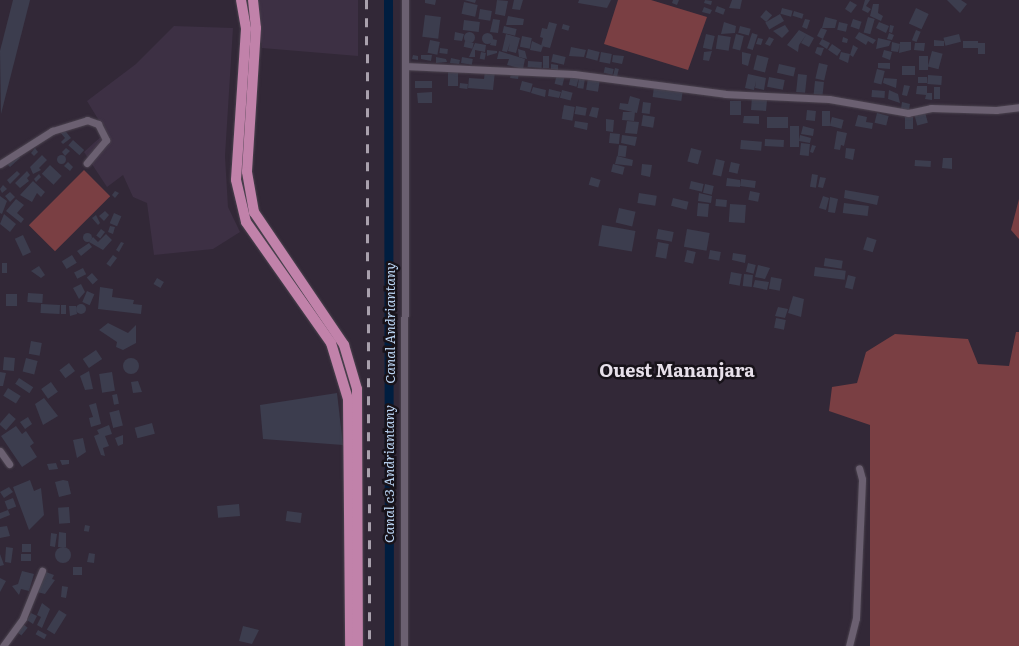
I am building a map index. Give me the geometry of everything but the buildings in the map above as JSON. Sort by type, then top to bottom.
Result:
[{"type":"main road","points":[[241,0],[246,29],[236,180],[246,222],[331,343],[348,399],[350,646]]},
{"type":"main road","points":[[253,0],[256,28],[247,172],[254,212],[344,345],[357,389],[358,646]]},
{"type":"street","points":[[404,646],[405,0]]},
{"type":"street","points":[[405,66],[582,74],[725,94],[829,100],[908,113],[931,108],[996,110],[1019,107]]},
{"type":"street","points":[[0,164],[52,131],[87,120],[98,124],[106,140],[87,163]]},
{"type":"street","points":[[0,451],[9,464]]},
{"type":"street","points":[[849,646],[856,618],[862,479],[859,468]]},
{"type":"street","points":[[3,646],[24,618],[42,571]]},
{"type":"shaded area","points":[[256,0],[358,0],[358,56],[262,48]]},
{"type":"shaded area","points":[[618,0],[651,0],[707,17],[688,70],[604,44]]},
{"type":"shaded area","points":[[174,26],[233,28],[225,156],[228,207],[240,232],[213,249],[154,255],[147,203],[133,197],[123,175],[107,187],[84,152],[106,132],[87,101],[136,64]]},
{"type":"shaded area","points":[[84,170],[110,196],[55,251],[29,225]]},
{"type":"shaded area","points":[[1019,199],[1019,239],[1011,230]]},
{"type":"shaded area","points":[[1016,332],[1019,332],[1019,646],[870,646],[870,425],[829,411],[832,387],[857,383],[866,352],[895,334],[968,339],[978,364],[1009,366]]},
{"type":"waterway","name":"Canal c3 Andriantany","points":[[388,0],[389,646]]},
{"type":"waterway","name":"Canal c3 Andriantany","points":[[388,213],[388,646]]},
{"type":"railway","points":[[367,0],[370,646]]},
{"type":"district","name":"Ouest Mananjara","points":[[677,370]]},
{"type":"water label","name":"Canal Andriantany","points":[[389,323]]}]
